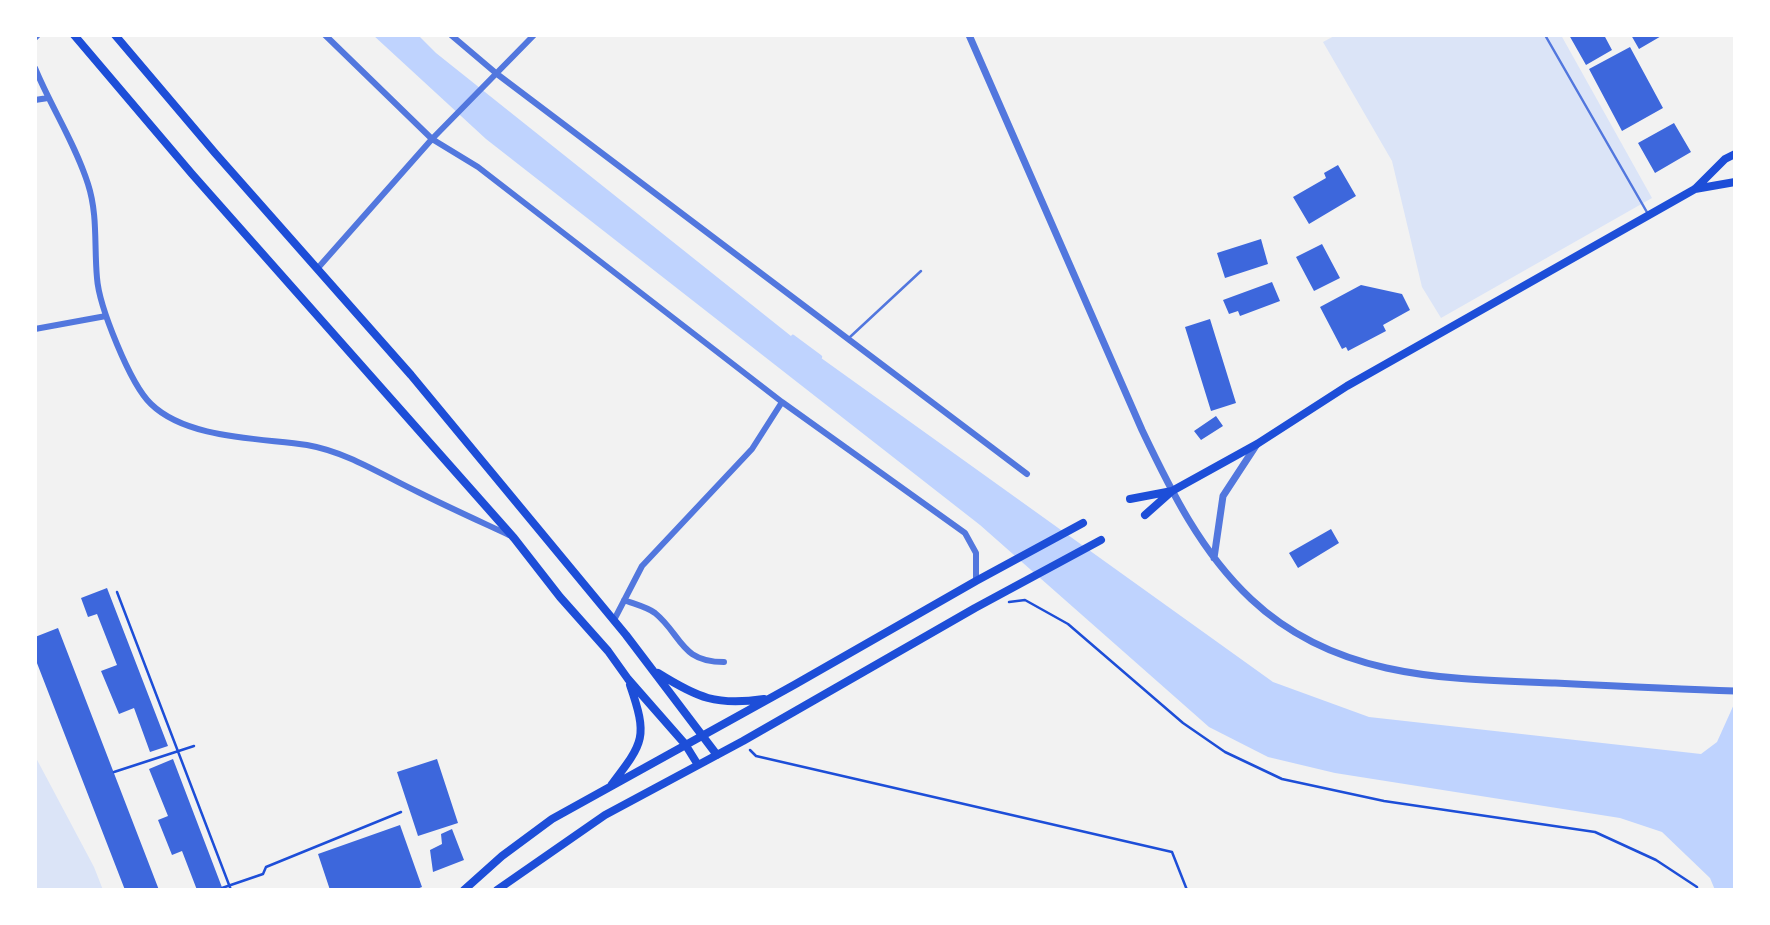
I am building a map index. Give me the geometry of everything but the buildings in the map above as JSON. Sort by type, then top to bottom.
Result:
[{"type":"main road","points":[[115,35],[411,375],[614,620],[704,734],[717,755]]},
{"type":"main road","points":[[74,36],[192,174],[514,538],[628,679],[685,744],[698,765]]},
{"type":"main road","points":[[1145,515],[1172,491],[1257,444],[1347,386],[1696,189],[1725,159],[1735,154]]},
{"type":"main road","points":[[1696,189],[1735,182]]},
{"type":"main road","points":[[1130,499],[1172,491]]},
{"type":"main road","points":[[464,890],[502,856],[552,819],[1083,523]]},
{"type":"main road","points":[[497,890],[605,815],[743,741],[1101,540]]},
{"type":"main road","points":[[652,669],[707,700],[748,701],[771,698]]},
{"type":"main road","points":[[610,787],[637,752],[640,737],[641,716],[628,679]]},
{"type":"street","points":[[325,35],[432,139],[478,167],[782,402],[965,533],[976,553],[976,581]]},
{"type":"street","points":[[451,35],[494,77],[1027,474]]},
{"type":"street","points":[[317,269],[432,139],[534,35]]},
{"type":"street","points":[[969,35],[1142,430],[1172,491],[1200,539],[1249,597],[1290,630],[1339,654],[1373,666],[1450,679],[1735,691]]},
{"type":"street","points":[[35,68],[88,184],[96,218],[97,280],[106,316],[135,379],[150,403],[177,422],[210,432],[311,446],[355,460],[514,538]]},
{"type":"street","points":[[35,100],[48,98]]},
{"type":"street","points":[[35,329],[106,316]]},
{"type":"street","points":[[614,620],[642,566],[752,449],[782,402]]},
{"type":"street","points":[[1214,558],[1223,496],[1257,444]]},
{"type":"street","points":[[624,600],[654,612],[684,648],[706,662],[723,662]]},
{"type":"lane","points":[[1545,35],[1650,217]]},
{"type":"lane","points":[[848,340],[921,271]]},
{"type":"path","points":[[117,592],[231,890]]},
{"type":"path","points":[[1000,604],[1025,600],[1068,624],[1183,723],[1224,752],[1282,779],[1384,801],[1595,832],[1657,860],[1698,890]]},
{"type":"path","points":[[743,741],[756,756],[1172,852],[1186,890]]},
{"type":"path","points":[[114,772],[194,746]]},
{"type":"path","points":[[222,888],[263,874],[266,867],[401,812]]},
{"type":"shaded area","points":[[1336,35],[1561,35],[1652,198],[1441,318],[1422,287],[1392,161],[1323,42]]},
{"type":"shaded area","points":[[35,756],[94,867],[103,890],[35,890]]},
{"type":"water","points":[[373,35],[418,35],[436,53],[796,340],[1273,682],[1369,717],[1701,754],[1717,742],[1735,702],[1735,890],[1715,890],[1710,878],[1662,832],[1620,818],[1335,773],[1268,757],[1209,727],[980,525],[486,139]]},
{"type":"waterway","points":[[793,337],[820,357]]}]
